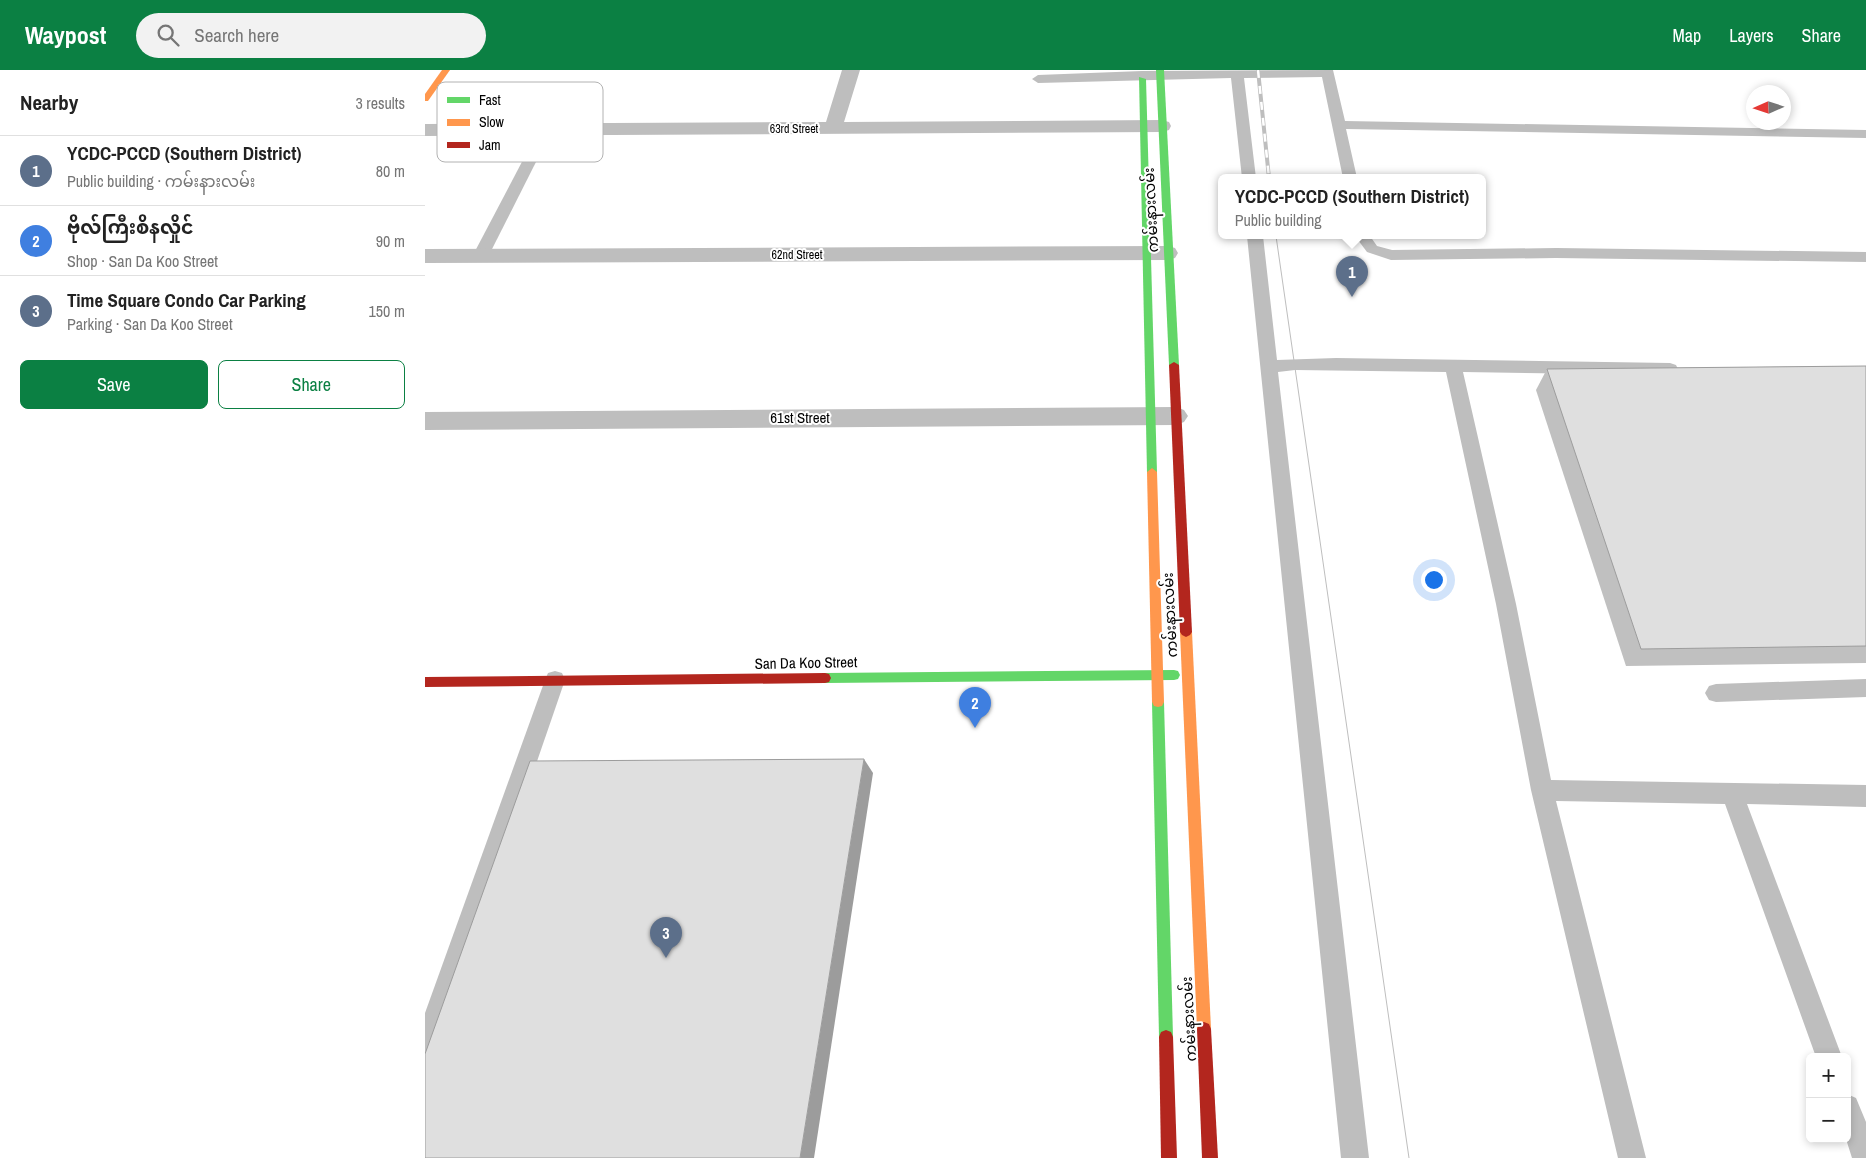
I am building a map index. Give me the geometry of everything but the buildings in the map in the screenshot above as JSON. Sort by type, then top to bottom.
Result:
[{"type":"main road","points":[[437,82],[446,70]]},
{"type":"main road","name":"ကမ်းနားလမ်း","points":[[1141,72],[1169,1158]]},
{"type":"main road","name":"ကမ်းနားလမ်း","points":[[1160,72],[1210,1158]]},
{"type":"main road","points":[[425,99],[437,82]]},
{"type":"main road","name":"San Da Koo Street","points":[[425,682],[1188,675]]},
{"type":"street","points":[[833,129],[851,70]]},
{"type":"street","name":"63rd Street","points":[[603,130],[1162,126]]},
{"type":"street","name":"62nd Street","points":[[425,256],[1168,253]]},
{"type":"street","name":"61st Street","points":[[425,421],[1176,416]]},
{"type":"lane","points":[[1038,79],[1141,72],[1327,72],[1349,174]]},
{"type":"lane","points":[[1237,72],[1249,174]]},
{"type":"lane","points":[[1338,125],[1866,134]]},
{"type":"lane","points":[[481,256],[529,162]]},
{"type":"lane","points":[[1255,239],[1355,1158]]},
{"type":"lane","points":[[1365,239],[1372,249],[1391,255],[1556,253],[1866,257]]},
{"type":"lane","points":[[1269,367],[1295,364],[1337,364],[1689,369]]},
{"type":"lane","points":[[1453,366],[1504,595],[1542,790],[1632,1158]]},
{"type":"lane","points":[[425,1048],[555,680]]},
{"type":"lane","points":[[1716,693],[1866,688]]},
{"type":"lane","points":[[1542,790],[1866,796]]},
{"type":"lane","points":[[1732,793],[1828,1053]]},
{"type":"lane","points":[[1851,1118],[1866,1158]]},
{"type":"tram line","points":[[1276,239],[1409,1158]]},
{"type":"railway","points":[[1258,70],[1269,174]]},
{"type":"traffic: fast","points":[[1160,70],[1174,365]]},
{"type":"traffic: fast","points":[[1142,79],[1152,472]]},
{"type":"traffic: fast","points":[[825,678],[1174,675]]},
{"type":"traffic: fast","points":[[1158,702],[1166,1037]]},
{"type":"traffic: slow","points":[[437,82],[446,70]]},
{"type":"traffic: slow","points":[[425,99],[437,82]]},
{"type":"traffic: slow","points":[[1152,472],[1158,702]]},
{"type":"traffic: slow","points":[[1186,632],[1204,1029]]},
{"type":"traffic: jam","points":[[1174,365],[1186,632]]},
{"type":"traffic: jam","points":[[425,682],[825,678]]},
{"type":"traffic: jam","points":[[1204,1029],[1210,1158]]},
{"type":"traffic: jam","points":[[1166,1037],[1169,1158]]},
{"type":"place","name":"YCDC-PCCD (Southern District)","points":[[1352,297]]},
{"type":"place","name":"ဗိုလ်ကြီးစိနလှိုင်","points":[[975,728]]},
{"type":"place","name":"Time Square Condo Car Parking","points":[[666,958]]}]
